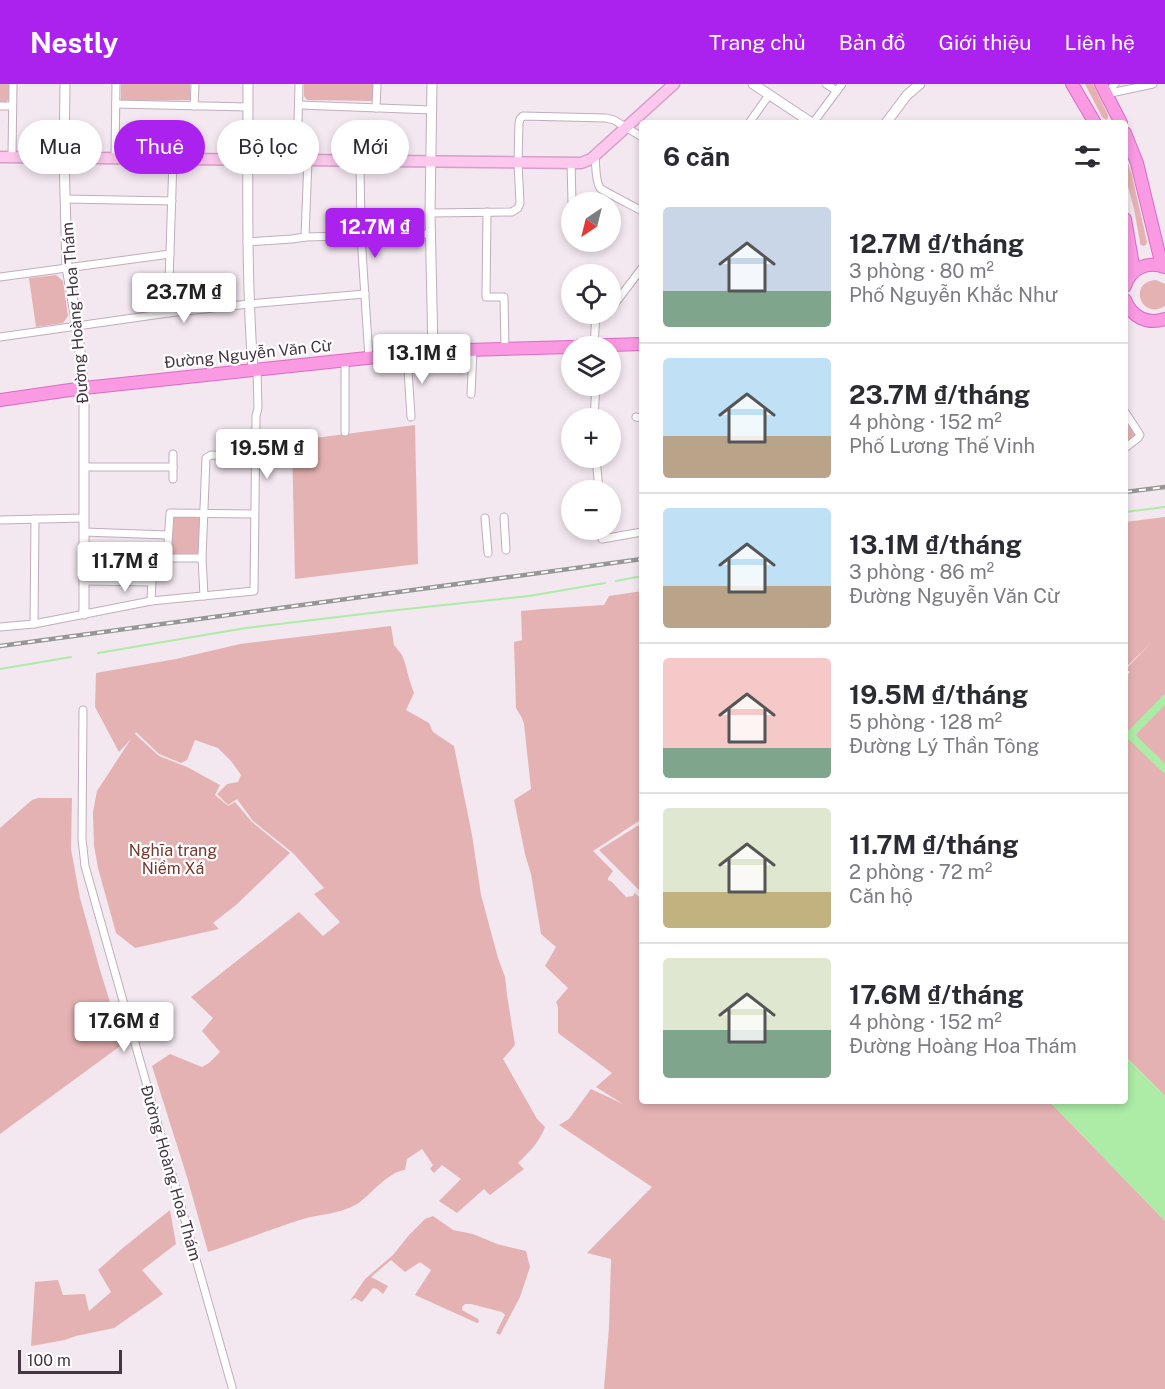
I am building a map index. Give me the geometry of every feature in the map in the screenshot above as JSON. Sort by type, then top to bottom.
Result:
[{"type":"main road","points":[[1072,84],[1093,120]]},
{"type":"main road","points":[[409,162],[580,163],[595,155],[669,86]]},
{"type":"main road","points":[[1104,89],[1119,120]]},
{"type":"main road","points":[[1128,141],[1137,164],[1163,267],[1148,265],[1141,267],[1134,271],[1128,279]]},
{"type":"main road","points":[[0,157],[18,157]]},
{"type":"main road","points":[[1128,236],[1134,271]]},
{"type":"main road","points":[[1128,306],[1139,318],[1150,321],[1165,319]]},
{"type":"main road","points":[[621,345],[639,344]]},
{"type":"main road","name":"Đường Nguyễn Văn Cừ","points":[[0,400],[84,388],[434,351],[561,347]]},
{"type":"street","points":[[12,157],[13,84]]},
{"type":"street","name":"Đường Hoàng Hoa Thám","points":[[65,84],[65,120]]},
{"type":"street","points":[[116,84],[116,120]]},
{"type":"street","points":[[195,84],[195,106]]},
{"type":"street","points":[[248,84],[248,120]]},
{"type":"street","points":[[299,84],[299,120]]},
{"type":"street","points":[[376,108],[377,84]]},
{"type":"street","points":[[432,84],[430,213],[434,351]]},
{"type":"street","points":[[753,84],[807,120]]},
{"type":"street","points":[[826,84],[837,91]]},
{"type":"street","points":[[814,120],[842,84]]},
{"type":"street","points":[[888,120],[907,88],[920,84]]},
{"type":"street","points":[[1104,89],[1115,84]]},
{"type":"street","points":[[1104,89],[1153,84]]},
{"type":"street","points":[[751,120],[769,95]]},
{"type":"street","points":[[116,105],[248,107]]},
{"type":"street","points":[[298,105],[432,110]]},
{"type":"street","points":[[0,106],[12,106]]},
{"type":"street","points":[[430,213],[512,212],[518,208],[520,203],[519,123],[520,119],[525,116],[599,117],[614,120],[639,135]]},
{"type":"street","points":[[595,155],[597,176],[603,191],[639,209]]},
{"type":"street","points":[[571,163],[572,192]]},
{"type":"street","name":"Đường Hoàng Hoa Thám","points":[[64,174],[67,267],[84,388],[84,614]]},
{"type":"street","points":[[168,313],[173,174]]},
{"type":"street","points":[[0,627],[34,624],[151,601],[254,591],[255,457],[258,408],[249,304],[248,174]]},
{"type":"street","points":[[303,174],[305,237]]},
{"type":"street","points":[[360,174],[361,236],[369,358]]},
{"type":"street","points":[[65,199],[172,201]]},
{"type":"street","points":[[487,212],[486,297],[504,297],[505,349]]},
{"type":"street","points":[[247,242],[305,237],[431,234]]},
{"type":"street","points":[[0,277],[170,254]]},
{"type":"street","points":[[621,296],[639,272]]},
{"type":"street","points":[[0,337],[168,313],[365,294]]},
{"type":"street","points":[[471,393],[473,350]]},
{"type":"street","points":[[407,354],[411,417]]},
{"type":"street","points":[[345,360],[345,432]]},
{"type":"street","points":[[1128,417],[1140,435],[1128,446]]},
{"type":"street","points":[[173,454],[173,479]]},
{"type":"street","points":[[204,596],[202,558],[206,461],[208,456],[255,457]]},
{"type":"street","points":[[85,467],[173,467]]},
{"type":"street","points":[[167,558],[170,513],[254,514]]},
{"type":"street","points":[[504,517],[506,550]]},
{"type":"street","points":[[0,520],[84,518]]},
{"type":"street","points":[[485,518],[488,553]]},
{"type":"street","points":[[34,624],[35,519]]},
{"type":"street","points":[[84,532],[168,535]]},
{"type":"street","points":[[621,536],[639,533]]},
{"type":"street","points":[[151,601],[153,558],[202,558]]},
{"type":"street","points":[[84,564],[152,566]]},
{"type":"street","points":[[84,581],[152,582]]},
{"type":"street","name":"Đường Hoàng Hoa Thám","points":[[83,710],[82,839],[85,866],[232,1387]]},
{"type":"green space","points":[[0,84],[10,84],[10,98],[5,103],[0,103]]},
{"type":"green space","points":[[121,84],[190,84],[190,100],[121,101]]},
{"type":"green space","points":[[304,84],[373,84],[373,99],[371,101],[307,100],[304,96]]},
{"type":"green space","points":[[1085,84],[1093,84],[1108,115],[1106,120],[1102,117]]},
{"type":"green space","points":[[1128,164],[1147,242],[1143,246],[1140,244],[1128,186]]},
{"type":"green space","points":[[56,275],[63,281],[68,316],[63,323],[36,327],[29,278]]},
{"type":"green space","points":[[1156,280],[1165,284],[1165,306],[1149,309],[1144,305],[1140,293],[1147,282]]},
{"type":"green space","points":[[1128,420],[1137,435],[1128,442]]},
{"type":"green space","points":[[415,425],[418,564],[295,579],[292,441]]},
{"type":"green space","points":[[172,516],[200,517],[199,556],[171,555]]},
{"type":"green space","points":[[1165,517],[1165,1096],[1128,1059],[1128,674],[1130,672],[1128,667],[1150,644],[1128,665],[1128,522]]},
{"type":"green space","points":[[639,591],[639,821],[593,851],[613,871],[608,880],[626,897],[633,896],[635,893],[639,897],[639,1104],[1052,1104],[1165,1221],[1165,1389],[604,1389],[611,1259],[587,1253],[652,1187],[559,1125],[569,1119],[591,1089],[623,1104],[596,1087],[612,1073],[558,1033],[556,1002],[568,988],[545,966],[556,947],[541,934],[531,874],[514,800],[531,789],[524,724],[516,708],[514,642],[522,640],[521,611],[604,605],[609,596]]},
{"type":"green space","name":"Nghĩa trang Niềm Xá","points":[[391,626],[394,645],[402,655],[414,693],[406,710],[429,723],[433,732],[454,746],[472,835],[481,895],[505,977],[515,1045],[503,1059],[537,1119],[545,1127],[537,1143],[518,1163],[524,1169],[490,1195],[484,1189],[457,1213],[439,1201],[461,1179],[442,1165],[434,1173],[430,1169],[433,1165],[422,1149],[407,1159],[405,1170],[392,1175],[351,1207],[303,1219],[208,1252],[152,1066],[170,1054],[202,1067],[220,1052],[202,1031],[213,1018],[191,997],[299,912],[323,936],[340,922],[314,894],[324,888],[293,853],[253,821],[237,799],[228,805],[217,794],[227,784],[238,782],[241,775],[218,748],[195,740],[187,760],[181,763],[159,754],[136,732],[135,734],[159,756],[187,767],[220,785],[215,795],[228,806],[235,802],[252,822],[290,853],[236,905],[213,923],[219,929],[135,948],[116,933],[98,868],[94,845],[93,812],[97,791],[131,739],[119,752],[95,707],[96,673],[176,659],[240,644]]},
{"type":"green space","points":[[72,798],[71,849],[80,898],[123,1044],[0,1134],[0,828],[32,800]]},
{"type":"green space","points":[[639,825],[639,890],[599,850]]},
{"type":"green space","points":[[170,1210],[176,1244],[142,1270],[163,1294],[114,1328],[31,1346],[35,1282],[58,1280],[63,1295],[85,1294],[89,1311],[111,1292],[98,1270]]},
{"type":"green space","points":[[433,1216],[453,1230],[526,1251],[530,1267],[520,1297],[500,1335],[496,1333],[505,1315],[502,1312],[465,1304],[462,1310],[478,1319],[477,1323],[415,1295],[431,1270],[420,1262],[405,1272],[391,1260],[371,1277],[388,1286],[383,1294],[373,1288],[362,1302],[355,1298],[350,1301],[365,1279],[393,1255],[425,1219]]},
{"type":"shaded area","points":[[1128,1059],[1165,1096],[1165,1221],[1052,1104],[1128,1104]]},
{"type":"waterway","points":[[1128,512],[1165,507]]},
{"type":"waterway","points":[[616,581],[639,577]]},
{"type":"waterway","points":[[98,653],[246,628],[529,596],[605,583]]},
{"type":"waterway","points":[[0,669],[71,657]]},
{"type":"waterway","points":[[1165,699],[1130,735],[1165,769]]},
{"type":"railway","points":[[1128,492],[1165,487]]},
{"type":"railway","points":[[0,646],[639,559]]}]
